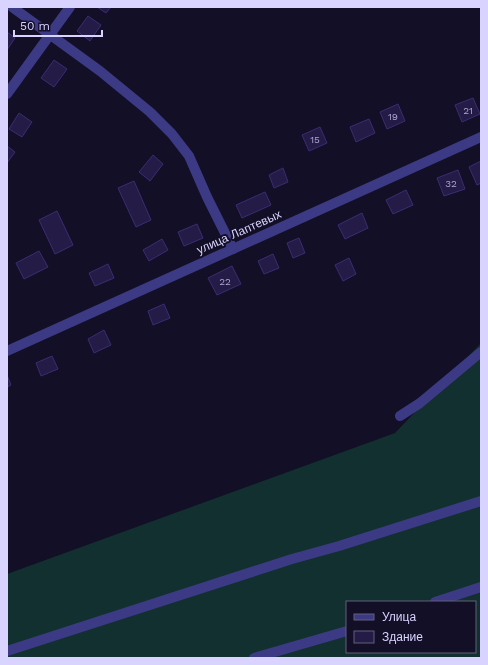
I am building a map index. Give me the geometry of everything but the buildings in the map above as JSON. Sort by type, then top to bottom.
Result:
[{"type":"street","points":[[12,7],[100,71],[150,112],[172,134],[189,156],[206,196],[233,249]]},
{"type":"street","points":[[7,94],[70,7]]},
{"type":"street","name":"улица Лаптевых","points":[[7,351],[481,137]]},
{"type":"street","points":[[400,416],[420,403],[481,352]]},
{"type":"street","points":[[7,651],[292,559],[481,501]]},
{"type":"street","points":[[438,601],[481,587]]},
{"type":"street","points":[[254,658],[346,631]]},
{"type":"green space","points":[[481,343],[481,658],[7,658],[7,574],[395,433]]}]
